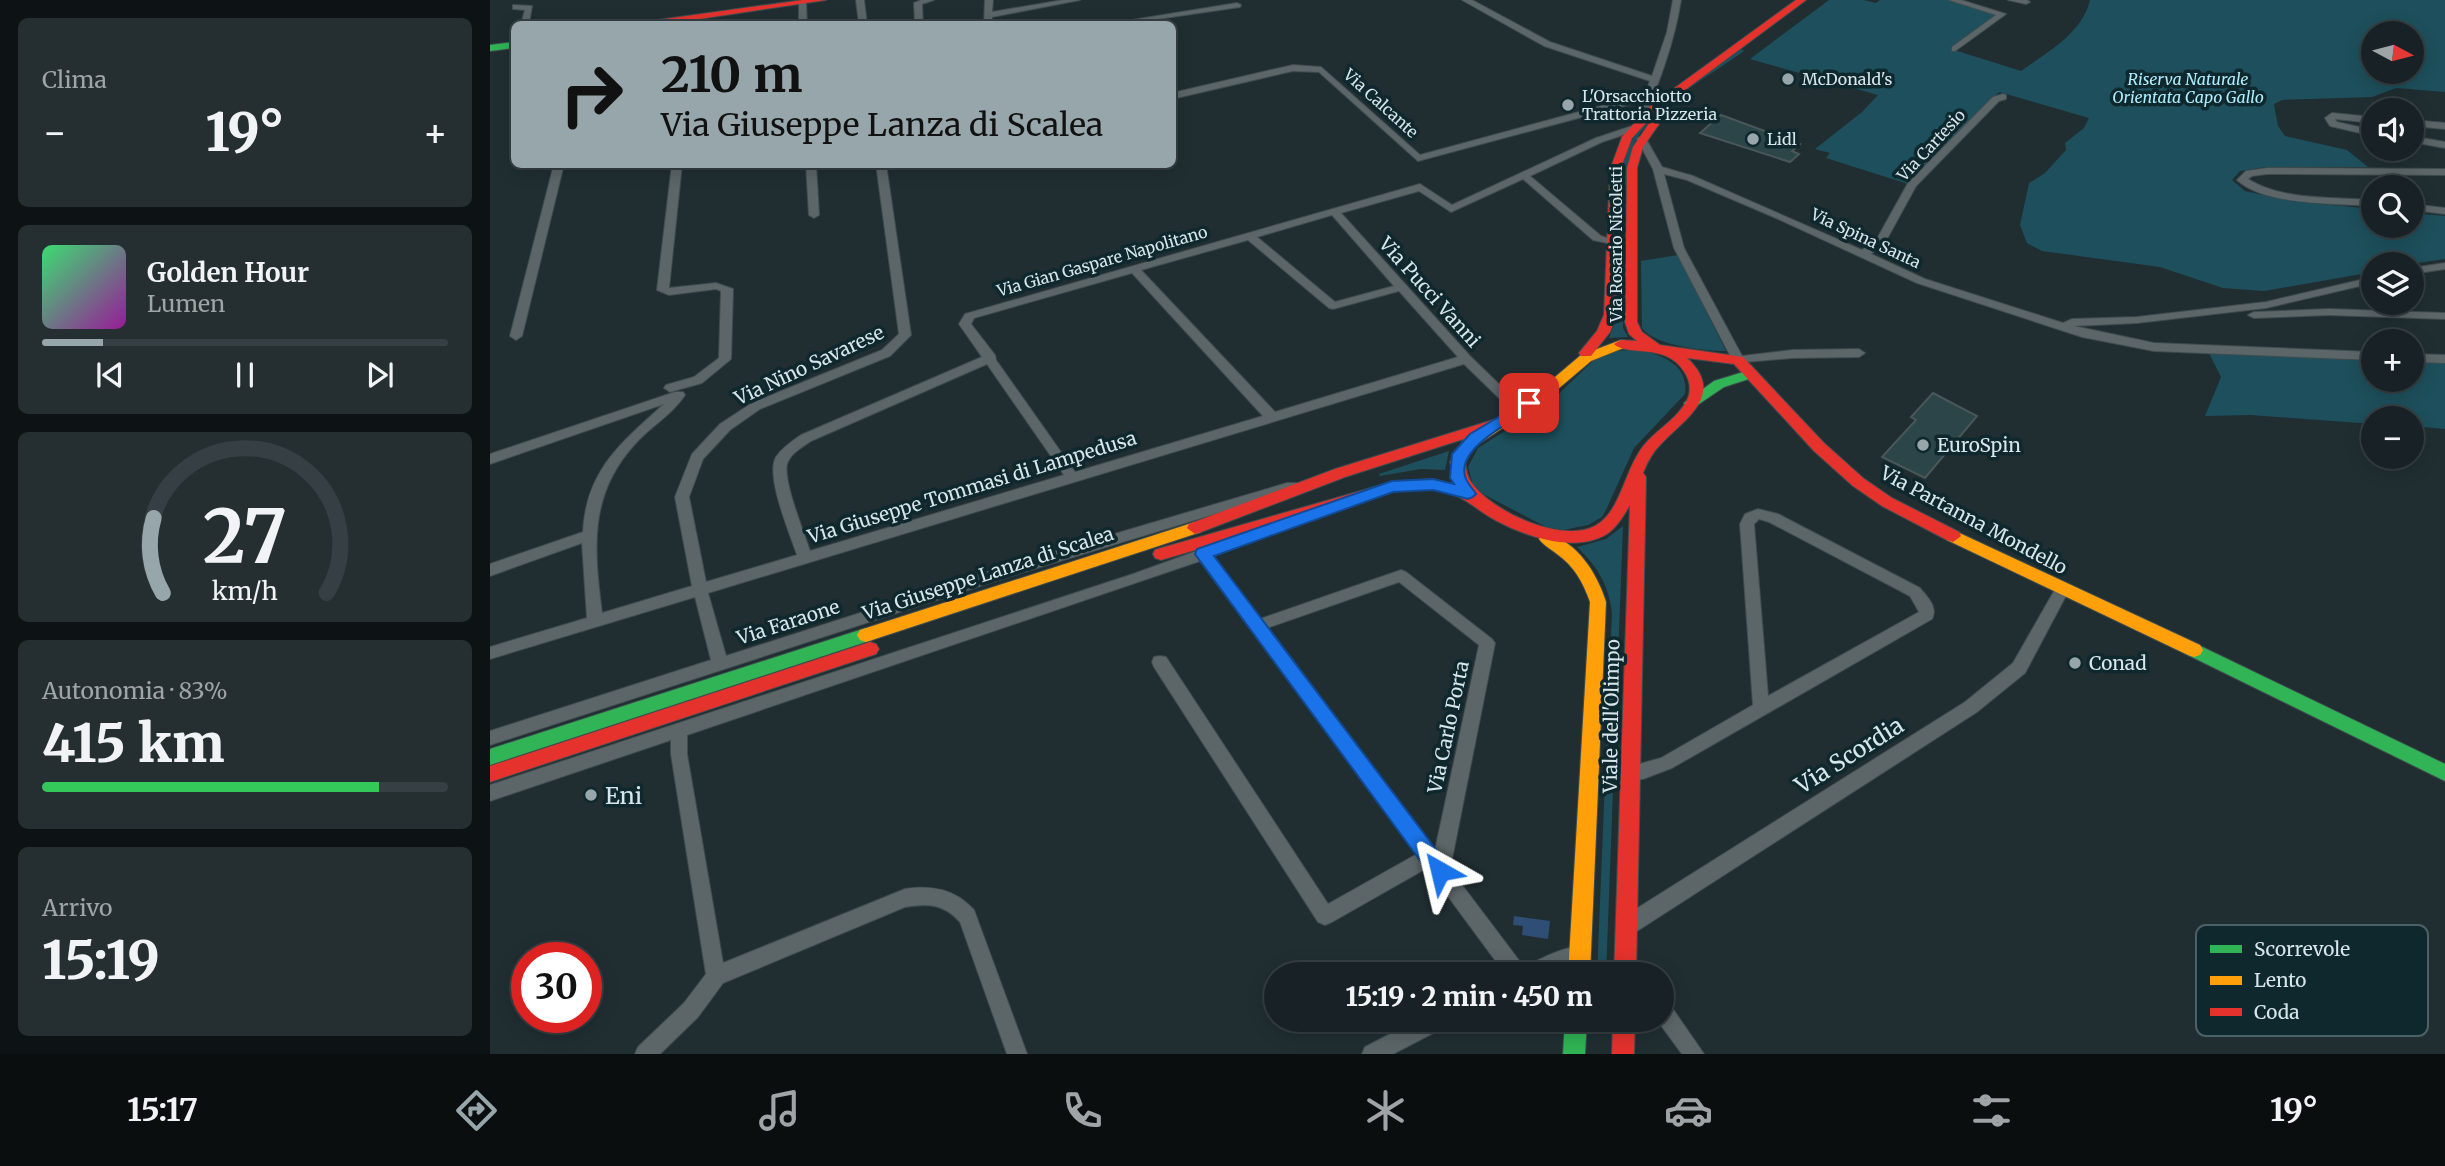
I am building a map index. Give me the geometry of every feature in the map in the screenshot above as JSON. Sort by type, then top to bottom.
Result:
[{"type":"main road","points":[[694,21],[822,0]]},
{"type":"main road","name":"Via Rosario Nicoletti","points":[[1760,37],[1802,0]]},
{"type":"main road","name":"Via Rosario Nicoletti","points":[[1637,130],[1658,120],[1741,51],[1818,0]]},
{"type":"main road","points":[[490,48],[511,45]]},
{"type":"main road","name":"Via Rosario Nicoletti","points":[[1582,358],[1599,340],[1609,321],[1616,166],[1622,145],[1677,91],[1741,51]]},
{"type":"main road","name":"Via Rosario Nicoletti","points":[[1637,130],[1631,176],[1631,328],[1639,338],[1662,349]]},
{"type":"main road","points":[[1468,494],[1457,478],[1460,454],[1476,438],[1541,396],[1582,358],[1594,351],[1621,344],[1738,360]]},
{"type":"main road","points":[[1662,349],[1694,373],[1698,388],[1691,403]]},
{"type":"main road","name":"Via Partanna Mondello","points":[[1738,360],[1819,447],[1872,493],[2062,590],[2289,695],[2445,773]]},
{"type":"main road","points":[[1534,531],[1553,538],[1569,539],[1604,528],[1621,507],[1641,458],[1653,442],[1691,403],[1719,384],[1750,374]]},
{"type":"main road","name":"Via Giuseppe Lanza di Scalea","points":[[490,757],[1236,514],[1340,473],[1496,424]]},
{"type":"main road","name":"Viale dell'Olimpo","points":[[1627,962],[1641,458]]},
{"type":"main road","name":"Via Giuseppe Lanza di Scalea","points":[[490,774],[1139,561],[1406,484],[1433,484],[1468,494],[1534,531]]},
{"type":"main road","name":"Viale dell'Olimpo","points":[[1534,531],[1578,560],[1590,578],[1598,602],[1579,962]]},
{"type":"main road","points":[[1574,1054],[1575,1032]]},
{"type":"main road","points":[[1623,1054],[1624,1032]]},
{"type":"street","points":[[860,0],[863,21]]},
{"type":"street","points":[[919,21],[918,3],[930,0]]},
{"type":"street","points":[[988,21],[989,0]]},
{"type":"street","points":[[989,15],[1076,0]]},
{"type":"street","points":[[1466,0],[1547,44],[1655,83],[1663,91],[1677,91]]},
{"type":"street","points":[[1637,130],[1673,27],[1678,0]]},
{"type":"street","points":[[1953,0],[2002,15],[1955,49]]},
{"type":"street","points":[[2012,0],[2026,2]]},
{"type":"street","points":[[802,3],[803,21]]},
{"type":"street","points":[[1131,21],[1237,5]]},
{"type":"street","points":[[516,7],[529,8],[526,21]]},
{"type":"street","name":"Via Calcante","points":[[1176,95],[1293,68],[1321,70],[1418,158],[1649,96]]},
{"type":"street","name":"Via Cartesio","points":[[1863,255],[1882,239],[1912,185],[1996,99],[2003,97]]},
{"type":"street","points":[[2361,119],[2330,118],[2333,124],[2361,130]]},
{"type":"street","points":[[2424,124],[2445,125]]},
{"type":"street","name":"Via Partanna Mondello","points":[[1637,130],[1658,169],[1679,248],[1738,360]]},
{"type":"street","name":"Via Gian Gaspare Napolitano","points":[[991,358],[965,324],[965,320],[972,314],[1420,187],[1451,209],[1599,140],[1637,130]]},
{"type":"street","points":[[2424,141],[2445,145]]},
{"type":"street","points":[[516,336],[558,168]]},
{"type":"street","points":[[490,458],[672,392],[698,380],[725,359],[727,289],[716,286],[669,292],[663,289],[677,168]]},
{"type":"street","points":[[811,168],[814,215]]},
{"type":"street","name":"Via Nino Savarese","points":[[720,664],[700,590],[682,497],[696,457],[725,427],[756,407],[886,353],[905,335],[882,168]]},
{"type":"street","name":"Via Spina Santa","points":[[1658,169],[1690,178],[1758,206],[1947,291],[2064,327],[2154,347],[2361,356]]},
{"type":"street","points":[[2361,202],[2275,193],[2250,187],[2242,180],[2249,173],[2267,171],[2445,172]]},
{"type":"street","points":[[1525,176],[1597,238],[1613,243]]},
{"type":"street","points":[[2424,208],[2445,211]]},
{"type":"street","name":"Via Pucci Vanni","points":[[1334,211],[1466,359],[1503,394]]},
{"type":"street","points":[[1249,235],[1333,306],[1402,286]]},
{"type":"street","points":[[2424,269],[2445,266]]},
{"type":"street","points":[[1133,268],[1272,417]]},
{"type":"street","name":"Via Spina Santa","points":[[2064,327],[2072,322],[2137,320],[2266,305],[2361,283]]},
{"type":"street","points":[[2207,312],[2222,316],[2329,312],[2445,316]]},
{"type":"street","points":[[1738,360],[1792,354],[1859,353]]},
{"type":"street","points":[[805,558],[779,476],[778,468],[787,452],[837,424],[991,358],[1072,477]]},
{"type":"street","points":[[2424,358],[2445,359]]},
{"type":"street","name":"Via Giuseppe Tommasi di Lampedusa","points":[[490,653],[1466,359]]},
{"type":"street","points":[[595,622],[589,536],[592,503],[605,474],[633,438],[679,397],[672,392]]},
{"type":"street","name":"Via Faraone","points":[[490,738],[1157,526],[1340,473]]},
{"type":"street","name":"Via Giuseppe Lanza di Scalea","points":[[490,793],[1203,554],[1350,500]]},
{"type":"street","points":[[1631,773],[1642,772],[1662,764],[1927,615],[1923,600],[1915,592],[1773,518],[1758,514],[1750,517],[1747,524],[1761,708]]},
{"type":"street","points":[[490,570],[589,536]]},
{"type":"street","points":[[1203,554],[1508,962]]},
{"type":"street","name":"Via Carlo Porta","points":[[1256,626],[1401,576],[1487,643],[1435,864]]},
{"type":"street","name":"Via Scordia","points":[[1626,926],[1970,707],[2019,668],[2062,590]]},
{"type":"street","points":[[1160,662],[1325,916],[1435,864]]},
{"type":"street","points":[[678,732],[679,754],[716,976]]},
{"type":"street","points":[[645,1054],[691,1010],[716,976],[905,898],[921,895],[947,898],[959,905],[967,916],[1017,1054]]},
{"type":"street","points":[[1674,1027],[1693,1054]]},
{"type":"street","points":[[1372,1054],[1415,1032]]},
{"type":"green space","name":"Riserva Naturale Orientata Capo Gallo","points":[[1829,0],[1863,0],[1876,3],[1880,0],[1948,0],[1997,14],[1951,49],[2021,71],[2072,32],[2080,23],[2090,0],[2445,0],[2445,92],[2396,88],[2372,97],[2282,100],[2274,104],[2278,126],[2285,136],[2347,150],[2368,167],[2265,167],[2240,171],[2232,180],[2245,191],[2290,201],[2361,208],[2361,238],[2424,238],[2424,214],[2445,216],[2445,259],[2424,262],[2424,252],[2361,252],[2361,274],[2264,291],[2223,288],[2160,267],[2042,251],[2027,243],[2020,225],[2029,183],[2045,173],[2066,150],[2065,143],[2084,128],[2089,118],[1999,92],[1908,184],[1826,158],[1830,153],[1815,149],[1862,112],[1878,95],[1750,59]]},
{"type":"green space","points":[[1741,49],[1744,51],[1658,113],[1637,138],[1631,154],[1624,201],[1623,328],[1628,337],[1609,338],[1617,316],[1621,172],[1625,151],[1645,121]]},
{"type":"green space","points":[[1678,255],[1726,351],[1669,343],[1648,334],[1642,328],[1641,261]]},
{"type":"green space","points":[[1614,351],[1652,353],[1670,361],[1682,374],[1685,394],[1634,448],[1602,517],[1588,525],[1563,530],[1548,528],[1485,495],[1473,485],[1468,467],[1478,448],[1549,403],[1593,361]]},
{"type":"green space","points":[[2209,353],[2361,359],[2361,392],[2424,392],[2424,361],[2445,362],[2445,429],[2424,427],[2424,406],[2361,406],[2361,423],[2251,415],[2205,416],[2221,377]]},
{"type":"green space","points":[[1449,451],[1445,470],[1421,469],[1380,476],[1379,474]]},
{"type":"green space","points":[[1623,526],[1606,962],[1598,962],[1612,613],[1601,577],[1577,547],[1606,539]]},
{"type":"shaded area","points":[[1514,916],[1550,921],[1548,939],[1522,935],[1523,926],[1513,925]]},
{"type":"building","name":"Lidl","points":[[1721,115],[1800,144],[1792,151],[1799,154],[1790,162],[1700,133]]},
{"type":"building","name":"EuroSpin","points":[[1933,393],[1977,416],[1925,478],[1882,457],[1916,420],[1911,417]]},
{"type":"traffic: fast","points":[[490,48],[511,45]]},
{"type":"traffic: fast","points":[[1691,403],[1719,384],[1750,374]]},
{"type":"traffic: fast","points":[[490,757],[866,635]]},
{"type":"traffic: fast","points":[[2194,650],[2445,773]]},
{"type":"traffic: fast","points":[[1574,1054],[1575,1032]]},
{"type":"traffic: slow","points":[[1469,443],[1540,397],[1586,358],[1621,344]]},
{"type":"traffic: slow","points":[[866,635],[1195,528]]},
{"type":"traffic: slow","points":[[1953,536],[2194,650]]},
{"type":"traffic: slow","points":[[1547,539],[1580,565],[1595,591],[1598,602],[1580,962]]},
{"type":"traffic: jam","points":[[672,21],[822,0]]},
{"type":"traffic: jam","points":[[1586,353],[1603,332],[1610,315],[1615,170],[1627,137],[1654,108],[1802,0]]},
{"type":"traffic: jam","points":[[1654,124],[1638,147],[1632,168],[1631,322],[1636,334],[1654,346]]},
{"type":"traffic: jam","points":[[1469,443],[1458,462],[1461,481],[1476,499],[1500,515],[1527,528],[1556,535],[1582,537],[1601,530],[1618,511],[1645,454],[1689,408],[1697,391],[1692,371],[1676,356],[1643,345],[1621,344]]},
{"type":"traffic: jam","points":[[1668,351],[1738,360],[1819,447],[1858,482],[1887,502],[1953,536]]},
{"type":"traffic: jam","points":[[1195,528],[1340,473],[1496,424]]},
{"type":"traffic: jam","points":[[1625,962],[1638,477]]},
{"type":"traffic: jam","points":[[1161,554],[1392,487],[1433,484],[1468,494]]},
{"type":"traffic: jam","points":[[490,774],[870,649]]},
{"type":"traffic: jam","points":[[1623,1054],[1624,1032]]},
{"type":"place","name":"McDonald's","points":[[1788,79]]},
{"type":"place","name":"L'Orsacchiotto Trattoria Pizzeria","points":[[1568,105]]},
{"type":"place","name":"Lidl","points":[[1753,139]]},
{"type":"place","name":"EuroSpin","points":[[1923,445]]},
{"type":"place","name":"Conad","points":[[2075,663]]},
{"type":"place","name":"Eni","points":[[591,795]]},
{"type":"route","points":[[1440,871],[1203,554],[1392,486],[1433,484],[1468,494],[1457,478],[1460,454],[1476,438],[1529,403]]}]
